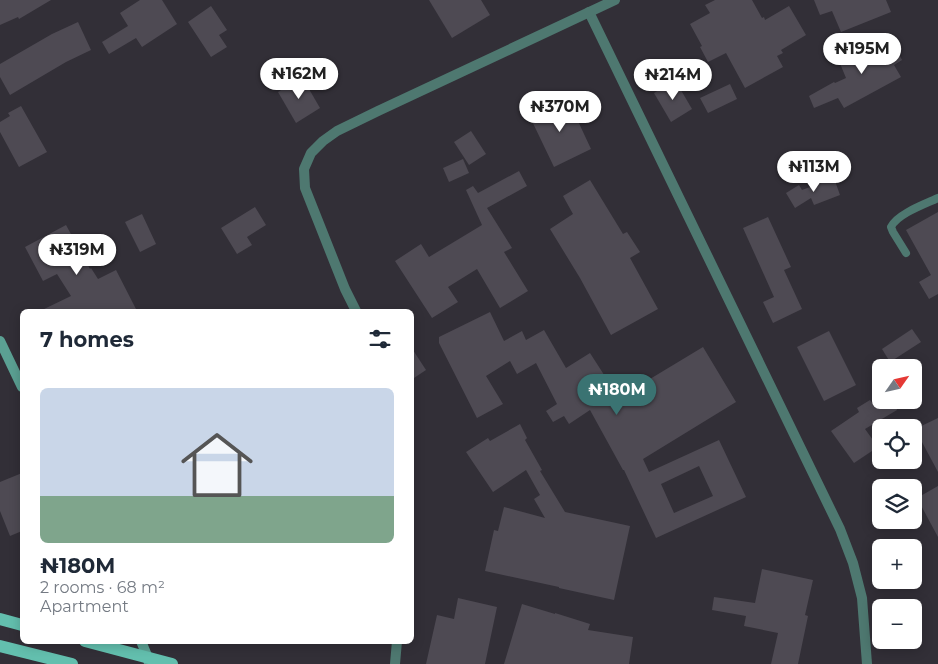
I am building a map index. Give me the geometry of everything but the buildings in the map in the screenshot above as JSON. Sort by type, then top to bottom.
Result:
[{"type":"main road","points":[[0,619],[20,624]]},
{"type":"main road","points":[[95,644],[149,661],[172,664]]},
{"type":"main road","points":[[0,646],[72,664]]},
{"type":"street","points":[[355,309],[345,290],[304,188],[304,169],[311,153],[323,141],[338,131],[615,0]]},
{"type":"street","points":[[589,12],[840,529],[853,563],[862,598],[867,664]]},
{"type":"street","points":[[0,341],[20,383]]},
{"type":"street","points":[[142,644],[149,661]]},
{"type":"street","points":[[395,664],[397,644]]},
{"type":"lane","points":[[906,253],[893,232],[891,227],[893,223],[900,217],[938,198]]}]
